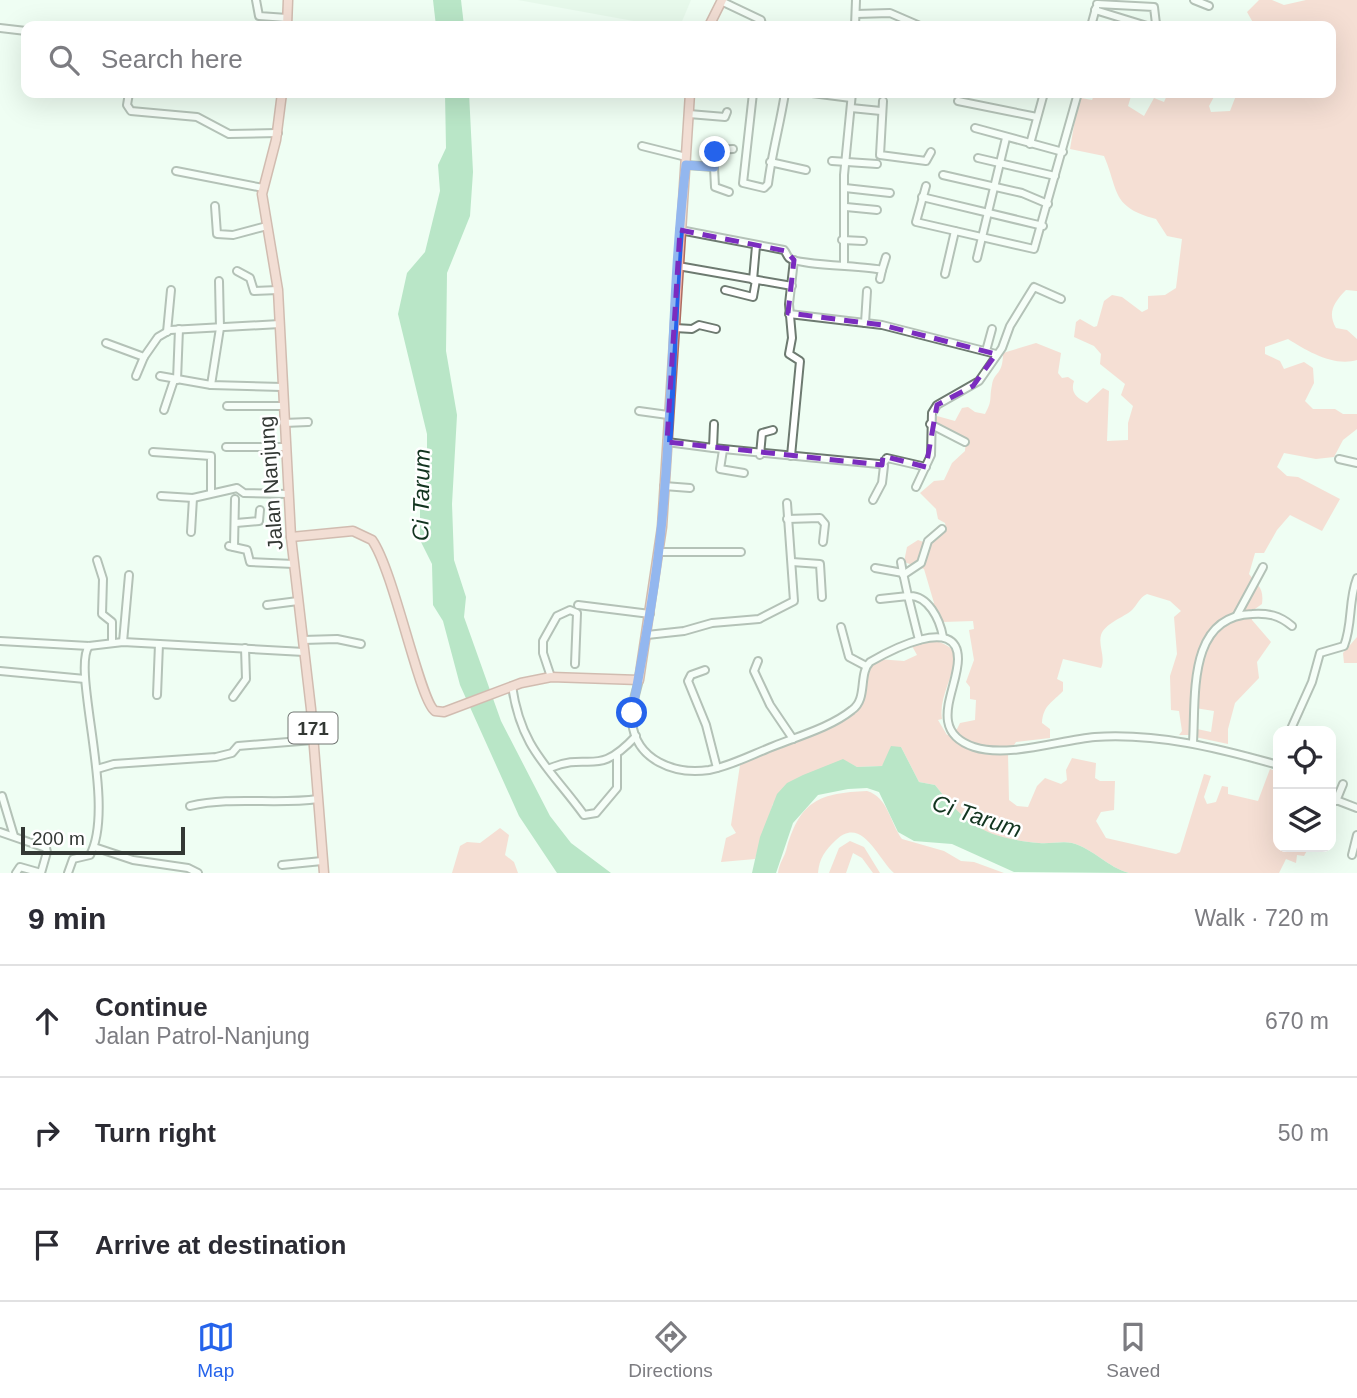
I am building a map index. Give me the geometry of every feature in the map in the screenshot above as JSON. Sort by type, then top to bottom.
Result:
[{"type":"main road","points":[[287,21],[288,0]]},
{"type":"main road","points":[[712,21],[722,1]]},
{"type":"main road","name":"Jalan Nanjung","points":[[282,98],[278,133],[263,188],[278,290],[291,537],[324,873]]},
{"type":"main road","points":[[291,537],[353,531],[372,540],[402,614],[427,704],[435,710],[455,708],[510,687],[551,677],[639,680],[659,552],[690,98]]},
{"type":"street","points":[[256,0],[259,16],[282,21]]},
{"type":"street","points":[[855,21],[856,0]]},
{"type":"street","points":[[1194,0],[1209,6]]},
{"type":"street","points":[[722,1],[761,21]]},
{"type":"street","points":[[1096,5],[1122,21]]},
{"type":"street","points":[[1096,5],[1154,7],[1156,21]]},
{"type":"street","points":[[856,14],[890,13],[908,21]]},
{"type":"street","points":[[0,28],[21,30]]},
{"type":"street","points":[[129,98],[127,105],[131,111],[197,117],[229,134],[278,133]]},
{"type":"street","points":[[752,98],[744,185],[767,186],[773,144],[778,135],[784,98]]},
{"type":"street","points":[[844,265],[842,240],[852,98]]},
{"type":"street","points":[[1030,144],[1043,98]]},
{"type":"street","points":[[926,186],[915,225],[955,231],[1033,250],[1037,246],[1043,226],[1077,98]]},
{"type":"street","points":[[883,101],[880,155],[926,161],[931,152]]},
{"type":"street","points":[[958,101],[1037,117]]},
{"type":"street","points":[[851,108],[881,111]]},
{"type":"street","points":[[689,114],[716,119],[723,118],[727,112]]},
{"type":"street","points":[[975,128],[1063,152]]},
{"type":"street","points":[[977,258],[1006,138]]},
{"type":"street","points":[[642,146],[714,167]]},
{"type":"street","points":[[729,192],[715,187],[714,167],[716,150],[733,149]]},
{"type":"street","points":[[978,158],[1055,176]]},
{"type":"street","points":[[832,161],[877,164]]},
{"type":"street","points":[[770,162],[807,170]]},
{"type":"street","points":[[176,171],[263,188]]},
{"type":"street","points":[[943,175],[1022,193],[1048,204]]},
{"type":"street","points":[[845,188],[890,193]]},
{"type":"street","points":[[922,197],[1043,226]]},
{"type":"street","points":[[215,206],[217,234],[237,235],[267,226]]},
{"type":"street","points":[[846,207],[877,210]]},
{"type":"street","points":[[680,230],[786,251],[789,258],[818,265],[882,270]]},
{"type":"street","points":[[945,274],[955,231]]},
{"type":"street","points":[[842,240],[863,241]]},
{"type":"street","points":[[725,290],[752,300],[756,246]]},
{"type":"street","points":[[880,279],[886,257]]},
{"type":"street","points":[[791,456],[800,361],[789,357],[792,338],[789,314],[794,260]]},
{"type":"street","points":[[678,266],[792,286]]},
{"type":"street","points":[[237,271],[250,278],[254,291],[278,290]]},
{"type":"street","points":[[211,385],[220,328],[219,281]]},
{"type":"street","points":[[916,487],[932,448],[930,424],[937,405],[973,386],[996,354],[1034,287],[1061,299]]},
{"type":"street","points":[[167,331],[171,290]]},
{"type":"street","points":[[865,323],[867,291]]},
{"type":"street","points":[[789,314],[865,323],[996,354]]},
{"type":"street","points":[[136,376],[152,343],[167,331],[280,324]]},
{"type":"street","points":[[675,328],[692,329],[699,325],[716,329]]},
{"type":"street","points":[[986,351],[992,328]]},
{"type":"street","points":[[164,410],[175,380],[178,329]]},
{"type":"street","points":[[106,343],[144,357]]},
{"type":"street","points":[[160,376],[211,385],[282,387]]},
{"type":"street","points":[[227,406],[284,406]]},
{"type":"street","points":[[639,411],[668,415]]},
{"type":"street","points":[[285,423],[307,422]]},
{"type":"street","points":[[713,448],[715,424]]},
{"type":"street","points":[[930,424],[965,442]]},
{"type":"street","points":[[760,454],[762,433],[773,430]]},
{"type":"street","points":[[667,442],[882,465]]},
{"type":"street","points":[[226,447],[286,447]]},
{"type":"street","points":[[723,450],[720,470],[744,473]]},
{"type":"street","points":[[153,452],[211,456],[211,492]]},
{"type":"street","points":[[882,465],[887,458],[926,467]]},
{"type":"street","points":[[1339,459],[1357,463]]},
{"type":"street","points":[[873,500],[882,483],[885,469],[882,465]]},
{"type":"street","points":[[664,486],[690,488]]},
{"type":"street","points":[[161,496],[193,498],[237,488],[241,492],[288,494]]},
{"type":"street","points":[[191,532],[193,498]]},
{"type":"street","points":[[235,499],[236,523],[232,547],[248,551],[250,572]]},
{"type":"street","points":[[647,635],[684,631],[712,623],[756,619],[794,602],[787,503]]},
{"type":"street","points":[[236,523],[259,521],[260,510]]},
{"type":"street","points":[[787,519],[820,518],[825,524],[823,542]]},
{"type":"street","points":[[875,568],[903,574],[921,563],[928,541],[942,529]]},
{"type":"street","points":[[659,552],[741,552]]},
{"type":"street","points":[[97,560],[103,579],[102,614],[113,624],[112,642]]},
{"type":"street","points":[[250,562],[294,564]]},
{"type":"street","points":[[792,562],[820,564],[822,597]]},
{"type":"street","points":[[901,562],[919,640]]},
{"type":"street","points":[[1194,742],[1200,649],[1215,631],[1237,615],[1263,567]]},
{"type":"street","points":[[123,642],[129,575]]},
{"type":"street","points":[[1292,726],[1312,682],[1320,653],[1345,646],[1351,629],[1350,609],[1357,578]]},
{"type":"street","points":[[880,599],[918,597],[938,618],[943,637],[954,647],[958,658],[947,703],[949,724],[973,747],[1002,749],[1110,737],[1194,742],[1273,764]]},
{"type":"street","points":[[267,605],[298,601]]},
{"type":"street","points":[[578,606],[650,614]]},
{"type":"street","points":[[551,677],[543,653],[543,641],[557,616],[570,610],[577,613],[575,664]]},
{"type":"street","points":[[1237,615],[1266,613],[1292,626]]},
{"type":"street","points":[[841,627],[849,657],[866,666]]},
{"type":"street","points":[[639,680],[632,719],[636,736],[646,752],[667,768],[717,768],[852,711],[860,700],[866,666],[876,658],[919,640],[943,637]]},
{"type":"street","points":[[303,640],[338,639],[361,644]]},
{"type":"street","points":[[0,641],[89,646],[123,642],[304,652]]},
{"type":"street","points":[[157,695],[159,644]]},
{"type":"street","points":[[68,873],[73,859],[88,858],[94,847],[98,808],[97,769],[83,656],[89,646]]},
{"type":"street","points":[[233,697],[246,679],[245,648]]},
{"type":"street","points":[[758,661],[754,671],[770,705],[793,738]]},
{"type":"street","points":[[705,670],[691,675],[688,681],[706,725],[717,768]]},
{"type":"street","points":[[0,671],[85,679]]},
{"type":"street","points":[[510,687],[527,741],[584,815],[596,813],[617,788],[617,755]]},
{"type":"street","points":[[550,768],[566,762],[601,762],[617,755],[636,736]]},
{"type":"street","points":[[97,769],[114,764],[216,757],[232,753],[238,746],[313,740]]},
{"type":"street","points":[[1336,794],[1343,784]]},
{"type":"street","points":[[2,796],[14,836]]},
{"type":"street","points":[[190,806],[220,800],[234,803],[269,799],[284,803],[318,799]]},
{"type":"street","points":[[1336,800],[1357,808]]},
{"type":"street","points":[[0,832],[46,848],[41,873],[20,867],[16,873]]},
{"type":"street","points":[[1352,855],[1357,835]]},
{"type":"street","points":[[94,847],[133,860],[188,868],[198,873]]},
{"type":"street","points":[[282,865],[322,861]]},
{"type":"street","points":[[162,864],[163,873]]},
{"type":"highlighted area","points":[[680,230],[786,251],[794,260],[788,313],[882,325],[996,354],[973,386],[937,405],[926,467],[883,456],[882,465],[667,442]]},
{"type":"shaded area","points":[[433,0],[461,0],[463,21],[435,21]]},
{"type":"shaded area","points":[[518,0],[691,0],[682,21],[634,21]]},
{"type":"shaded area","points":[[1259,0],[1272,0],[1284,5],[1306,0],[1357,0],[1357,291],[1346,290],[1335,303],[1332,317],[1336,328],[1347,330],[1357,339],[1357,360],[1330,360],[1288,339],[1265,347],[1265,354],[1280,361],[1284,369],[1304,362],[1313,368],[1314,383],[1305,401],[1313,409],[1335,409],[1343,414],[1357,414],[1357,429],[1343,440],[1334,457],[1316,459],[1284,453],[1277,467],[1287,476],[1298,477],[1340,499],[1322,531],[1290,515],[1277,530],[1264,553],[1255,553],[1249,574],[1260,587],[1262,604],[1252,611],[1252,620],[1271,642],[1257,662],[1259,678],[1235,703],[1228,729],[1228,744],[1195,737],[1197,729],[1211,732],[1214,711],[1195,708],[1191,735],[1179,735],[1182,731],[1179,711],[1171,710],[1170,676],[1177,654],[1174,617],[1181,611],[1170,601],[1147,594],[1132,610],[1103,631],[1100,639],[1103,660],[1101,668],[1063,659],[1057,679],[1063,682],[1063,691],[1049,704],[1042,723],[1050,729],[1050,738],[1016,742],[1008,754],[1009,800],[1017,806],[1028,807],[1037,786],[1045,778],[1061,784],[1067,780],[1066,770],[1072,758],[1096,763],[1095,778],[1100,781],[1115,781],[1114,810],[1101,812],[1096,821],[1106,838],[1176,854],[1180,852],[1204,774],[1211,776],[1204,797],[1207,804],[1216,802],[1222,786],[1228,787],[1228,794],[1258,801],[1270,769],[1273,770],[1273,852],[1306,852],[1304,856],[1297,855],[1296,863],[1286,859],[1279,873],[1129,873],[1072,843],[1021,841],[991,834],[979,828],[957,811],[935,785],[919,782],[901,747],[882,766],[857,767],[847,762],[773,804],[755,859],[721,862],[726,838],[736,833],[731,825],[740,765],[849,716],[861,698],[869,665],[877,659],[904,661],[917,655],[912,646],[928,641],[948,646],[953,650],[953,667],[943,701],[942,719],[938,720],[947,735],[957,729],[960,723],[975,720],[976,700],[970,699],[970,687],[966,682],[974,660],[969,630],[974,629],[973,621],[943,622],[931,605],[934,603],[924,569],[904,562],[907,547],[918,540],[929,544],[946,529],[945,523],[938,519],[936,509],[920,493],[934,481],[944,480],[952,463],[965,451],[966,438],[939,425],[935,419],[937,416],[955,421],[962,408],[968,407],[985,414],[993,381],[1002,366],[1003,353],[1036,343],[1061,353],[1058,373],[1062,378],[1068,377],[1074,381],[1075,395],[1080,399],[1087,403],[1103,388],[1109,391],[1107,441],[1128,440],[1128,423],[1133,406],[1121,395],[1125,384],[1100,364],[1101,354],[1094,346],[1074,337],[1076,322],[1080,319],[1097,326],[1104,301],[1112,295],[1122,297],[1142,312],[1148,309],[1148,296],[1165,295],[1176,288],[1182,239],[1167,236],[1156,219],[1131,209],[1124,203],[1115,188],[1104,156],[1070,149],[1078,101],[1081,98],[1130,98],[1128,106],[1144,116],[1154,98],[1164,102],[1166,98],[1213,98],[1209,106],[1211,112],[1230,111],[1235,98],[1336,98],[1336,21],[1252,21],[1247,12]]},
{"type":"shaded area","points":[[445,98],[469,98],[473,172],[470,216],[447,273],[446,351],[457,415],[452,504],[454,560],[466,597],[464,617],[501,721],[550,816],[571,843],[611,873],[557,873],[519,816],[460,685],[443,621],[433,605],[432,564],[420,540],[420,508],[427,478],[427,434],[398,314],[407,273],[425,252],[440,191],[438,165],[446,148]]},
{"type":"shaded area","points":[[1357,637],[1357,663],[1344,663],[1343,653]]},
{"type":"shaded area","points":[[891,746],[901,747],[919,782],[935,785],[957,811],[979,828],[1021,841],[1072,843],[1129,873],[1014,872],[952,844],[914,841],[898,832],[879,792],[867,788],[818,795],[793,823],[776,873],[752,873],[760,837],[777,794],[787,783],[843,759],[857,767],[882,766]]},
{"type":"shaded area","points":[[867,791],[880,799],[902,839],[944,851],[961,861],[974,862],[1004,873],[894,873],[869,842],[854,833],[845,834],[829,847],[821,859],[818,873],[778,873],[793,831],[806,809],[825,797]]},
{"type":"shaded area","points":[[500,828],[509,835],[505,855],[514,862],[518,873],[452,873],[460,846],[467,842],[480,843]]},
{"type":"shaded area","points":[[850,841],[864,847],[880,873],[873,873],[862,858],[853,853],[846,873],[829,873],[839,848]]},
{"type":"route","points":[[632,713],[644,657],[662,527],[678,253],[686,165],[714,167],[715,152]]},
{"type":"water label","name":"Ci Tarum","points":[[421,495]]},
{"type":"water label","name":"Ci Tarum","points":[[977,816]]}]
